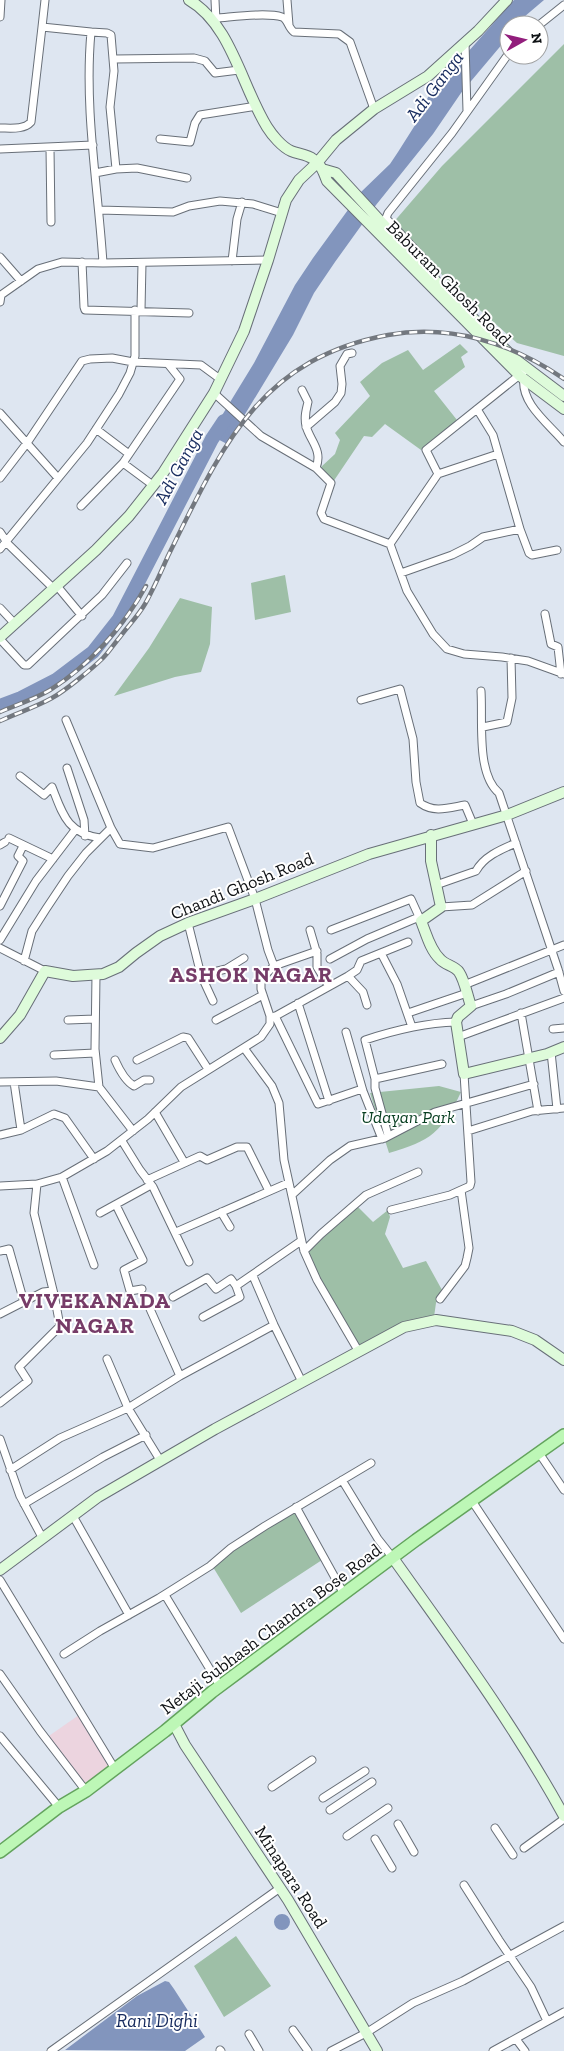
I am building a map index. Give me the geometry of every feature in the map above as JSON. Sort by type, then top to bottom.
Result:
[{"type":"main road","name":"Netaji Subhash Chandra Bose Road","points":[[0,1852],[59,1807],[86,1791],[169,1728],[220,1686],[344,1594],[564,1435]]},
{"type":"street","points":[[0,17],[1,0]]},
{"type":"street","points":[[0,128],[28,126],[31,122],[45,0]]},
{"type":"street","points":[[189,0],[203,9],[216,22],[267,127],[290,151],[312,158],[320,166]]},
{"type":"street","points":[[215,0],[216,22]]},
{"type":"street","points":[[287,0],[289,26]]},
{"type":"street","points":[[126,563],[110,587],[82,616],[27,665],[24,665],[0,638],[129,516],[154,486],[214,393],[244,331],[286,200],[299,180],[320,166],[336,140],[374,109],[428,76],[465,43],[506,0]]},
{"type":"street","points":[[549,17],[564,5]]},
{"type":"street","points":[[216,22],[256,15],[282,17],[294,32],[339,34],[350,42],[374,109]]},
{"type":"street","points":[[42,27],[107,33],[111,35],[114,59],[110,107],[116,169]]},
{"type":"street","points":[[91,32],[88,105],[103,263]]},
{"type":"street","points":[[465,43],[467,112]]},
{"type":"street","points":[[114,59],[194,58],[205,61],[215,73],[239,70]]},
{"type":"street","points":[[430,279],[434,270],[386,218],[501,65]]},
{"type":"street","points":[[160,139],[190,142],[195,123],[200,115],[257,106]]},
{"type":"street","points":[[0,149],[93,145]]},
{"type":"street","points":[[50,148],[51,222]]},
{"type":"street","name":"Baburam Ghosh Road","points":[[320,166],[336,173],[430,279]]},
{"type":"street","name":"Baburam Ghosh Road","points":[[320,166],[327,181],[335,190],[430,279],[524,375],[564,409]]},
{"type":"street","points":[[95,173],[137,168],[187,178]]},
{"type":"street","points":[[99,210],[174,212],[188,206],[220,201],[242,202],[282,213]]},
{"type":"street","points":[[232,261],[237,219],[242,202]]},
{"type":"street","points":[[0,257],[20,280]]},
{"type":"street","points":[[0,302],[2,295],[20,280],[38,269],[62,262],[142,263],[268,260]]},
{"type":"street","points":[[82,262],[84,307],[86,310],[190,313]]},
{"type":"street","points":[[0,549],[96,429],[130,373],[133,362],[142,263]]},
{"type":"street","points":[[306,427],[335,402],[341,393],[340,366],[348,354],[352,353]]},
{"type":"street","points":[[0,478],[27,443],[82,361],[112,358],[133,362],[202,365],[220,379]]},
{"type":"street","points":[[81,506],[123,464],[180,379],[168,364]]},
{"type":"street","points":[[438,474],[426,450],[476,409],[524,375]]},
{"type":"street","points":[[524,375],[523,386],[529,402],[564,442]]},
{"type":"street","name":"Baburam Ghosh Road","points":[[524,375],[564,396]]},
{"type":"street","points":[[302,390],[308,402],[305,414],[306,427],[317,446],[319,460],[316,468]]},
{"type":"street","points":[[214,393],[261,436],[316,468],[331,483],[321,513],[324,519],[390,544],[407,591],[420,615],[433,634],[447,649],[464,654],[528,661],[563,674]]},
{"type":"street","points":[[476,409],[492,436],[529,553],[532,555],[557,550]]},
{"type":"street","points":[[0,413],[58,478]]},
{"type":"street","points":[[96,429],[129,454]]},
{"type":"street","points":[[390,544],[438,474],[498,454]]},
{"type":"street","points":[[123,464],[154,486]]},
{"type":"street","points":[[401,574],[452,555],[483,537],[520,529]]},
{"type":"street","points":[[0,532],[6,541],[56,587],[82,616]]},
{"type":"street","points":[[0,608],[15,624]]},
{"type":"street","points":[[545,614],[551,644],[558,648]]},
{"type":"street","points":[[563,674],[558,648],[561,642],[564,641]]},
{"type":"street","points":[[483,727],[507,722],[512,698],[511,658]]},
{"type":"street","points":[[362,700],[400,689],[413,739],[416,782],[420,803],[428,808],[441,810],[465,805],[474,824]]},
{"type":"street","points":[[481,691],[482,755],[489,783],[499,793],[552,949],[561,969],[564,991]]},
{"type":"street","points":[[66,720],[111,828],[120,844],[153,848],[228,827],[254,899],[274,966]]},
{"type":"street","points":[[68,768],[84,820],[86,836]]},
{"type":"street","points":[[20,776],[44,795],[52,787],[65,818],[75,830],[86,836],[100,838]]},
{"type":"street","points":[[507,816],[564,792]]},
{"type":"street","name":"Chandi Ghosh Road","points":[[0,948],[45,971],[73,976],[103,974],[119,967],[160,936],[188,923],[369,854],[431,835],[507,816]]},
{"type":"street","points":[[24,961],[32,931],[68,876],[100,838],[111,828]]},
{"type":"street","points":[[0,940],[36,881],[75,830]]},
{"type":"street","points":[[431,835],[431,861],[441,907]]},
{"type":"street","points":[[5,842],[23,846],[53,859]]},
{"type":"street","points":[[436,885],[476,870],[489,856],[516,843]]},
{"type":"street","points":[[0,906],[23,860],[18,856],[23,846]]},
{"type":"street","points":[[330,960],[367,939],[420,919],[441,907],[472,905],[526,872]]},
{"type":"street","points":[[331,930],[411,899],[434,952],[447,965],[456,968],[460,974],[471,1006]]},
{"type":"street","points":[[188,923],[201,974],[213,1001]]},
{"type":"street","points":[[310,930],[316,951],[317,966],[328,986]]},
{"type":"street","points":[[0,1186],[37,1184],[62,1177],[94,1159],[133,1132],[181,1087],[261,1037],[270,1024],[272,1017],[348,976],[357,970],[361,961],[408,942]]},
{"type":"street","points":[[408,1012],[564,945]]},
{"type":"street","points":[[316,951],[274,966],[262,979],[263,995],[272,1017],[318,1104],[362,1089]]},
{"type":"street","points":[[381,953],[398,984],[412,1027]]},
{"type":"street","points":[[201,974],[226,969],[244,958]]},
{"type":"street","points":[[390,1210],[450,1195],[470,1186],[467,1103],[456,1022],[458,1018],[471,1006],[506,994],[561,969]]},
{"type":"street","points":[[0,1038],[20,1015],[45,971]]},
{"type":"street","points":[[96,975],[95,1053],[99,1087],[133,1132]]},
{"type":"street","points":[[348,976],[363,992],[367,1005]]},
{"type":"street","points":[[216,1020],[263,995]]},
{"type":"street","points":[[458,1037],[564,998]]},
{"type":"street","points":[[298,1003],[329,1101]]},
{"type":"street","points":[[521,1013],[538,1111]]},
{"type":"street","points":[[68,1020],[95,1019]]},
{"type":"street","points":[[385,1137],[375,1088],[375,1079],[365,1040],[412,1027],[456,1022]]},
{"type":"street","points":[[553,1030],[564,1028]]},
{"type":"street","points":[[346,1032],[362,1089],[385,1137]]},
{"type":"street","points":[[136,1060],[183,1037],[188,1038],[208,1069]]},
{"type":"street","points":[[464,1074],[530,1058],[564,1047]]},
{"type":"street","points":[[244,1048],[272,1086],[279,1103],[281,1141],[288,1183],[304,1251],[317,1280],[359,1352]]},
{"type":"street","points":[[468,1131],[538,1111],[561,1108],[551,1052]]},
{"type":"street","points":[[54,1055],[95,1053]]},
{"type":"street","points":[[115,1060],[118,1068],[130,1084],[134,1086],[144,1080],[150,1080]]},
{"type":"street","points":[[375,1079],[442,1064]]},
{"type":"street","points":[[0,1082],[56,1081],[99,1087]]},
{"type":"street","points":[[14,1082],[21,1130]]},
{"type":"street","points":[[292,1196],[330,1160],[350,1146],[385,1137],[435,1112],[534,1084]]},
{"type":"street","points":[[155,1112],[184,1162]]},
{"type":"street","points":[[0,1135],[21,1130],[54,1114],[65,1118],[94,1159]]},
{"type":"street","points":[[122,1140],[149,1182],[190,1262]]},
{"type":"street","points":[[100,1213],[184,1162],[200,1156],[207,1160],[237,1147],[247,1146],[269,1191]]},
{"type":"street","points":[[304,1251],[366,1195],[418,1172]]},
{"type":"street","points":[[62,1177],[94,1265]]},
{"type":"street","points":[[176,1232],[288,1183]]},
{"type":"street","points":[[0,1404],[28,1381],[19,1367],[60,1326],[34,1213],[37,1184]]},
{"type":"street","points":[[440,1298],[465,1266],[469,1248],[461,1190]]},
{"type":"street","points":[[116,1205],[143,1260],[124,1270],[130,1291],[142,1290]]},
{"type":"street","points":[[221,1212],[230,1227]]},
{"type":"street","points":[[236,1286],[301,1241]]},
{"type":"street","points":[[0,1251],[9,1249],[24,1302]]},
{"type":"street","points":[[253,1276],[302,1382]]},
{"type":"street","points":[[173,1297],[207,1278],[216,1289],[232,1279],[240,1297],[203,1317]]},
{"type":"street","points":[[0,1314],[43,1292],[53,1290]]},
{"type":"street","points":[[146,1300],[180,1376]]},
{"type":"street","points":[[0,1570],[98,1496],[160,1460],[404,1327],[436,1320],[515,1332],[536,1340],[564,1360]]},
{"type":"street","points":[[10,1470],[60,1438],[128,1408],[180,1376],[274,1325]]},
{"type":"street","points":[[107,1359],[128,1408],[160,1460]]},
{"type":"street","points":[[24,1504],[103,1457],[146,1435]]},
{"type":"street","points":[[0,1440],[24,1504],[43,1539]]},
{"type":"street","points":[[538,1453],[564,1490]]},
{"type":"street","points":[[64,1654],[165,1595],[210,1566],[231,1548],[371,1463]]},
{"type":"street","points":[[342,1480],[378,1539],[507,1720],[542,1776],[564,1818],[524,1848]]},
{"type":"street","points":[[472,1501],[564,1639]]},
{"type":"street","points":[[296,1507],[344,1594]]},
{"type":"street","points":[[73,1516],[129,1615]]},
{"type":"street","points":[[0,1580],[115,1768]]},
{"type":"street","points":[[165,1595],[220,1686]]},
{"type":"street","points":[[0,1674],[34,1723],[86,1791]]},
{"type":"street","name":"Minapara Road","points":[[169,1728],[185,1745],[280,1888],[377,2051]]},
{"type":"street","points":[[0,1736],[59,1807]]},
{"type":"street","points":[[272,1787],[312,1760]]},
{"type":"street","points":[[323,1798],[364,1771]]},
{"type":"street","points":[[330,1810],[372,1782]]},
{"type":"street","points":[[347,1836],[388,1808]]},
{"type":"street","points":[[398,1824],[414,1852]]},
{"type":"street","points":[[495,1828],[512,1855]]},
{"type":"street","points":[[376,1839],[392,1868]]},
{"type":"street","points":[[464,1885],[531,1987],[547,2021]]},
{"type":"street","points":[[51,2051],[280,1888]]},
{"type":"street","points":[[332,2051],[413,2004],[463,1981],[564,1926]]},
{"type":"street","points":[[493,2051],[564,2012]]},
{"type":"street","points":[[293,2030],[308,2051]]},
{"type":"street","points":[[249,2034],[259,2051]]},
{"type":"street","points":[[516,2039],[525,2051]]},
{"type":"shaded area","points":[[79,1715],[113,1768],[87,1788],[46,1738]]},
{"type":"green space","points":[[564,44],[564,356],[517,343],[455,288],[392,224],[442,166],[543,65],[549,65],[549,59]]},
{"type":"green space","points":[[460,344],[468,352],[461,357],[465,367],[434,391],[457,420],[421,450],[385,424],[372,437],[364,436],[333,482],[321,467],[335,454],[340,440],[335,433],[370,396],[360,382],[382,363],[408,350],[423,370]]},
{"type":"green space","points":[[285,575],[291,612],[255,620],[251,583]]},
{"type":"green space","points":[[180,598],[212,607],[210,644],[201,672],[175,677],[114,696],[149,648]]},
{"type":"green space","name":"Udayan Park","points":[[439,1086],[461,1092],[448,1117],[434,1133],[425,1139],[389,1153],[370,1093]]},
{"type":"green space","points":[[357,1206],[373,1222],[388,1210],[390,1217],[385,1234],[403,1268],[426,1261],[442,1290],[436,1303],[434,1317],[424,1318],[404,1325],[358,1352],[320,1281],[308,1252]]},
{"type":"green space","points":[[295,1511],[322,1560],[241,1613],[213,1567],[227,1553]]},
{"type":"green space","points":[[236,1936],[271,1986],[224,2017],[194,1966]]},
{"type":"water","points":[[514,0],[544,0],[526,15],[501,15]]},
{"type":"water","points":[[499,17],[499,48],[461,93],[433,134],[376,205],[335,262],[314,293],[293,335],[227,444],[210,435],[254,363],[295,285],[361,192],[390,164],[417,122],[428,97]]},
{"type":"water","points":[[282,1914],[288,1916],[290,1922],[288,1928],[282,1930],[276,1928],[274,1922],[276,1916]]},
{"type":"water","name":"Rani Dighi","points":[[165,1981],[169,1982],[205,2037],[185,2051],[65,2050],[137,1996]]},
{"type":"waterway","name":"Adi Ganga","points":[[0,706],[21,698],[56,680],[93,652],[119,619],[212,439],[224,421]]},
{"type":"railway","points":[[0,721],[58,695],[105,656],[145,604],[206,480],[227,445],[249,414],[275,387],[306,365],[343,347],[388,335],[435,332],[480,339],[502,346],[544,366],[564,379]]},
{"type":"railway","points":[[0,712],[50,690],[92,657],[127,616],[146,586]]},
{"type":"district","name":"ASHOK NAGAR","points":[[251,974]]},
{"type":"district","name":"VIVEKANADA NAGAR","points":[[95,1312]]}]
